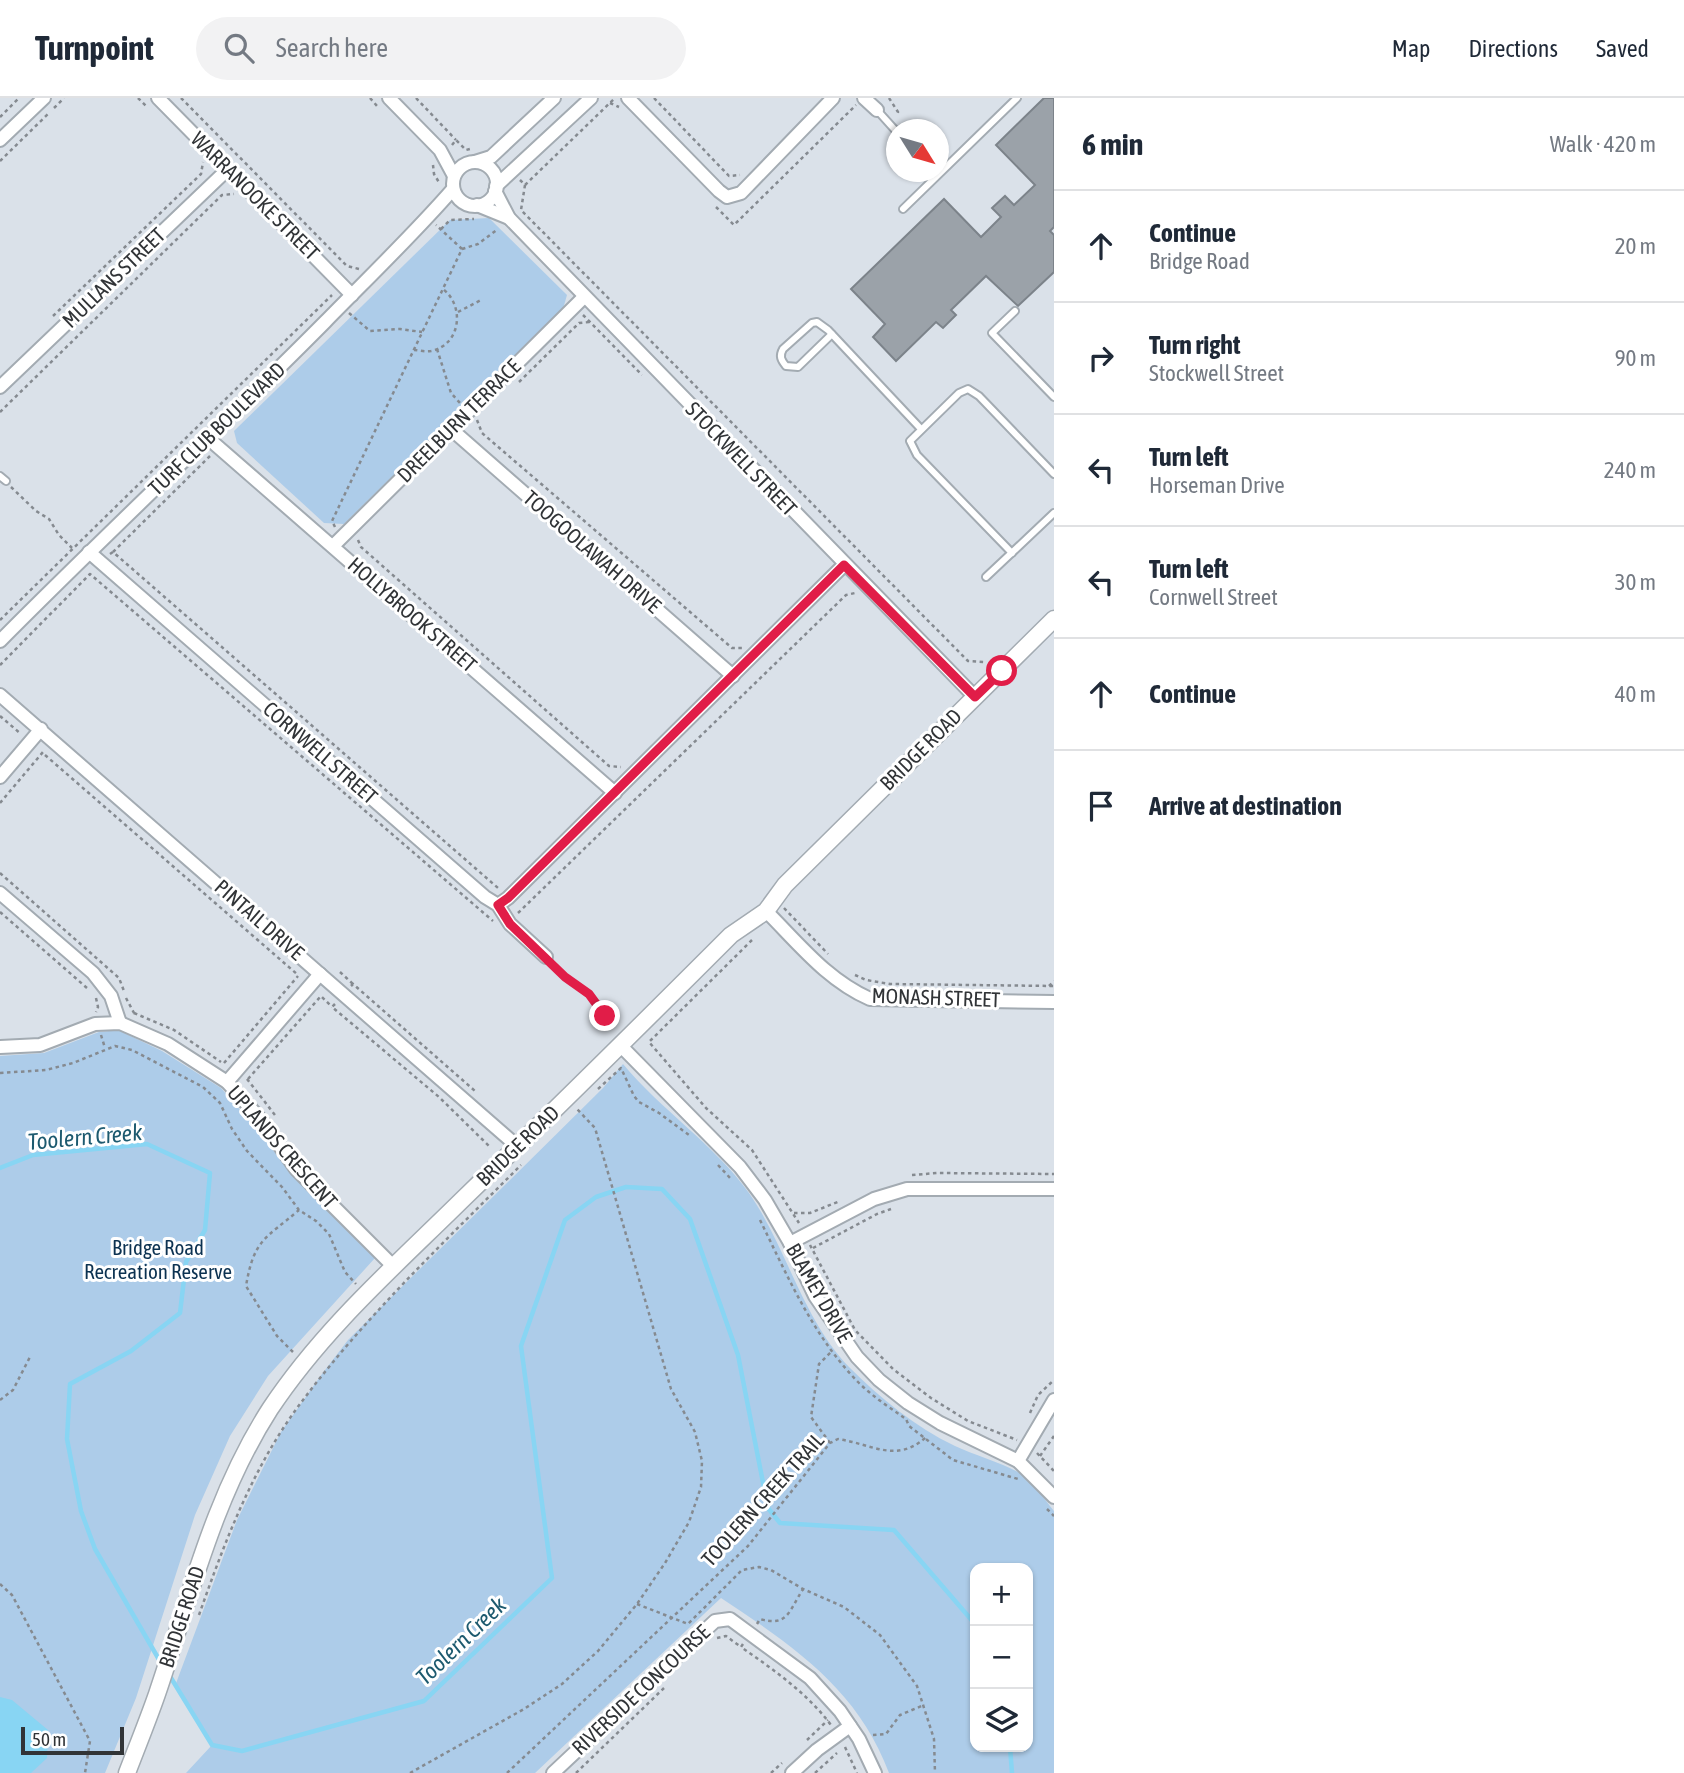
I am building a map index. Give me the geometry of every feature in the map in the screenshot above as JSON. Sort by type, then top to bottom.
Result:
[{"type":"street","points":[[0,140],[44,98]]},
{"type":"street","name":"WARRANOOKE STREET","points":[[158,98],[352,295]]},
{"type":"street","points":[[389,98],[440,150],[460,200],[473,209],[488,201],[496,189],[591,98]]},
{"type":"street","points":[[454,182],[458,170],[472,162],[491,157],[554,98]]},
{"type":"street","points":[[624,103],[727,197],[741,193],[833,98]]},
{"type":"street","points":[[864,98],[877,110]]},
{"type":"street","points":[[440,150],[482,163],[493,172],[496,189]]},
{"type":"street","name":"MULLANS STREET","points":[[0,387],[228,169]]},
{"type":"street","name":"TURF CLUB BOULEVARD","points":[[0,641],[89,552],[209,439],[352,295],[430,215],[454,182]]},
{"type":"street","name":"STOCKWELL STREET","points":[[496,189],[509,218],[580,302],[975,697]]},
{"type":"street","name":"STOCKWELL STREET","points":[[473,209],[509,218]]},
{"type":"street","name":"TURF CLUB BOULEVARD","points":[[430,215],[473,209]]},
{"type":"street","name":"DREELBURN TERRACE","points":[[337,542],[456,433],[580,302]]},
{"type":"street","name":"TOOGOOLAWAH DRIVE","points":[[456,433],[728,672]]},
{"type":"street","name":"HOLLYBROOK STREET","points":[[209,439],[337,542],[615,793]]},
{"type":"street","name":"CORNWELL STREET","points":[[89,552],[475,888],[498,905],[508,919],[546,957]]},
{"type":"street","points":[[498,905],[615,793],[728,672],[844,565]]},
{"type":"street","name":"BRIDGE ROAD","points":[[127,1773],[157,1695],[204,1550],[237,1467],[270,1410],[329,1332],[732,935],[766,911],[785,885],[1054,619]]},
{"type":"street","name":"PINTAIL DRIVE","points":[[0,695],[517,1146]]},
{"type":"street","points":[[0,777],[41,729]]},
{"type":"street","points":[[0,892],[93,973],[111,996],[120,1023],[95,1024],[40,1045],[0,1047]]},
{"type":"street","name":"MONASH STREET","points":[[766,911],[828,973],[847,989],[870,999],[1054,1002]]},
{"type":"street","points":[[227,1082],[320,974]]},
{"type":"street","name":"UPLANDS CRESCENT","points":[[120,1023],[168,1044],[227,1082],[263,1122],[296,1169],[394,1267]]},
{"type":"street","name":"BLAMEY DRIVE","points":[[621,1046],[740,1167],[765,1200],[836,1330],[879,1380],[940,1423],[1018,1461],[1054,1497]]},
{"type":"street","points":[[790,1243],[874,1199],[907,1189],[1054,1189]]},
{"type":"street","points":[[1018,1461],[1054,1401]]},
{"type":"street","name":"RIVERSIDE CONCOURSE","points":[[553,1773],[715,1621],[730,1619],[810,1678],[826,1694],[859,1740],[875,1773]]},
{"type":"street","points":[[792,1773],[850,1726]]},
{"type":"lane","points":[[903,209],[1017,98]]},
{"type":"lane","points":[[877,110],[886,120]]},
{"type":"lane","points":[[1015,311],[992,333],[1054,397]]},
{"type":"lane","points":[[832,334],[798,367],[786,366],[781,360],[783,349],[812,323],[823,325],[832,334],[921,429]]},
{"type":"lane","points":[[1012,553],[916,456],[910,441],[959,393],[968,389],[979,396],[1054,474]]},
{"type":"lane","points":[[0,476],[6,481]]},
{"type":"lane","points":[[986,577],[1054,513]]},
{"type":"path","points":[[0,117],[19,98]]},
{"type":"path","points":[[0,161],[64,98]]},
{"type":"path","points":[[181,98],[347,266],[359,269]]},
{"type":"path","points":[[416,98],[456,140]]},
{"type":"path","points":[[524,185],[615,98]]},
{"type":"path","points":[[654,98],[729,176],[741,175]]},
{"type":"path","points":[[715,205],[734,225],[864,98]]},
{"type":"path","points":[[610,103],[624,103]]},
{"type":"path","points":[[50,319],[201,174],[202,162]]},
{"type":"path","points":[[0,412],[222,195],[234,194]]},
{"type":"path","points":[[440,229],[450,220],[473,209]]},
{"type":"path","points":[[430,215],[440,229],[462,249]]},
{"type":"path","points":[[494,223],[499,228],[490,237],[462,249],[332,521],[337,542],[358,540],[361,547],[382,566],[609,766],[624,767]]},
{"type":"path","points":[[414,350],[429,352],[451,339],[458,312],[454,301],[443,289]]},
{"type":"path","points":[[330,296],[370,331],[400,329],[422,332]]},
{"type":"path","points":[[458,312],[481,300]]},
{"type":"path","points":[[580,302],[590,322],[647,380]]},
{"type":"path","points":[[515,386],[579,323],[590,322]]},
{"type":"path","points":[[437,349],[451,393],[473,416],[482,433],[732,648],[742,648],[728,672]]},
{"type":"path","points":[[456,433],[473,416]]},
{"type":"path","points":[[0,665],[211,456]]},
{"type":"path","points":[[6,481],[36,511],[50,519],[59,535],[72,548]]},
{"type":"path","points":[[113,552],[498,888]]},
{"type":"path","points":[[90,574],[494,922],[516,915],[846,595],[855,593]]},
{"type":"path","points":[[0,803],[44,754],[298,975]]},
{"type":"path","points":[[784,908],[832,957]]},
{"type":"path","points":[[0,912],[96,998],[99,1007],[95,1015]]},
{"type":"path","points":[[755,937],[649,1042],[706,1108],[752,1150],[794,1213],[855,1330],[893,1369],[930,1398],[968,1421],[1012,1437],[1040,1456],[1054,1471]]},
{"type":"path","points":[[546,957],[565,977],[589,994],[598,1009],[614,1026]]},
{"type":"path","points":[[851,972],[866,980],[890,984],[1054,986]]},
{"type":"path","points":[[1049,986],[1054,981]]},
{"type":"path","points":[[248,1080],[321,996],[332,1007]]},
{"type":"path","points":[[0,1073],[46,1070],[73,1063],[115,1046],[132,1050],[203,1087],[219,1103],[247,1151],[282,1187],[299,1210],[329,1234],[345,1272],[380,1310]]},
{"type":"path","points":[[222,1061],[248,1080],[268,1103],[281,1124]]},
{"type":"path","points":[[595,1093],[621,1068],[639,1102],[659,1112],[695,1142]]},
{"type":"path","points":[[410,1773],[470,1741],[562,1684],[598,1651],[637,1604],[689,1522],[701,1487],[702,1461],[695,1433],[671,1389],[594,1128],[577,1109]]},
{"type":"path","points":[[712,1158],[733,1180]]},
{"type":"path","points":[[216,1567],[242,1503],[298,1405],[347,1344],[521,1165]]},
{"type":"path","points":[[812,1248],[877,1214],[901,1205]]},
{"type":"path","points":[[293,1353],[277,1336],[246,1286],[257,1248],[266,1236],[299,1210]]},
{"type":"path","points":[[760,1220],[808,1315],[859,1384],[906,1419],[909,1426],[953,1460],[1019,1479]]},
{"type":"path","points":[[831,1443],[811,1417],[819,1364],[832,1351]]},
{"type":"path","points":[[0,1401],[13,1391],[31,1355]]},
{"type":"path","points":[[1040,1456],[1054,1436]]},
{"type":"path","name":"TOOLERN CREEK TRAIL","points":[[507,1773],[748,1546],[831,1443],[838,1439],[901,1451],[908,1450],[926,1437]]},
{"type":"path","points":[[1045,1507],[1054,1516]]},
{"type":"path","name":"TOOLERN CREEK TRAIL","points":[[674,1617],[688,1625],[742,1570],[759,1567],[771,1570],[803,1589],[844,1606],[880,1635],[917,1686],[934,1739],[935,1773]]},
{"type":"path","points":[[0,1584],[12,1595],[90,1741],[85,1773]]},
{"type":"path","points":[[741,1647],[760,1619],[775,1623],[782,1621],[803,1589]]},
{"type":"path","points":[[637,1604],[674,1617]]},
{"type":"path","points":[[709,1646],[718,1637],[726,1636],[778,1673],[806,1697],[838,1734],[845,1746],[815,1773]]},
{"type":"path","points":[[576,1773],[671,1682]]},
{"type":"path","points":[[859,1740],[867,1736],[887,1734],[900,1715],[924,1705]]},
{"type":"green space","points":[[489,218],[567,295],[563,309],[344,524],[324,523],[237,443],[234,431],[450,220]]},
{"type":"green space","name":"Bridge Road Recreation Reserve","points":[[118,1030],[162,1051],[221,1088],[291,1173],[375,1258],[268,1376],[230,1436],[195,1515],[136,1698],[105,1773],[0,1773],[0,1056],[44,1053],[99,1032]]},
{"type":"green space","points":[[623,1064],[720,1159],[749,1193],[774,1236],[819,1327],[849,1367],[886,1401],[926,1430],[955,1446],[1023,1475],[1054,1511],[1054,1773],[889,1773],[876,1743],[841,1693],[773,1633],[721,1598],[535,1773],[186,1773],[212,1745],[175,1686],[237,1520],[281,1432],[348,1340],[603,1088]]},
{"type":"shaded area","points":[[0,1697],[12,1700],[48,1730],[47,1758],[31,1773],[0,1773]]},
{"type":"building","points":[[1044,98],[1054,98],[1054,227],[1050,231],[1054,235],[1054,272],[1018,306],[986,276],[951,310],[956,315],[943,328],[936,322],[896,361],[873,337],[885,324],[851,289],[944,199],[981,237],[1001,217],[992,208],[1005,196],[1014,205],[1035,185],[996,145]]},
{"type":"waterway","name":"Toolern Creek","points":[[0,1168],[33,1155],[147,1144],[210,1173],[205,1230],[186,1262],[180,1313],[131,1351],[70,1384],[67,1439],[81,1511],[95,1549],[161,1663]]},
{"type":"waterway","name":"Toolern Creek","points":[[168,1673],[212,1745],[242,1751],[424,1701],[552,1578],[521,1346],[565,1220],[596,1197],[626,1187],[662,1189],[690,1219],[738,1355],[768,1508],[780,1523],[894,1530],[970,1618]]},
{"type":"waterway","name":"Toolern Creek","points":[[1010,1752],[1012,1773]]},
{"type":"route","points":[[605,1016],[589,994],[565,977],[510,924],[498,905],[844,565],[975,697],[1002,671]]}]
